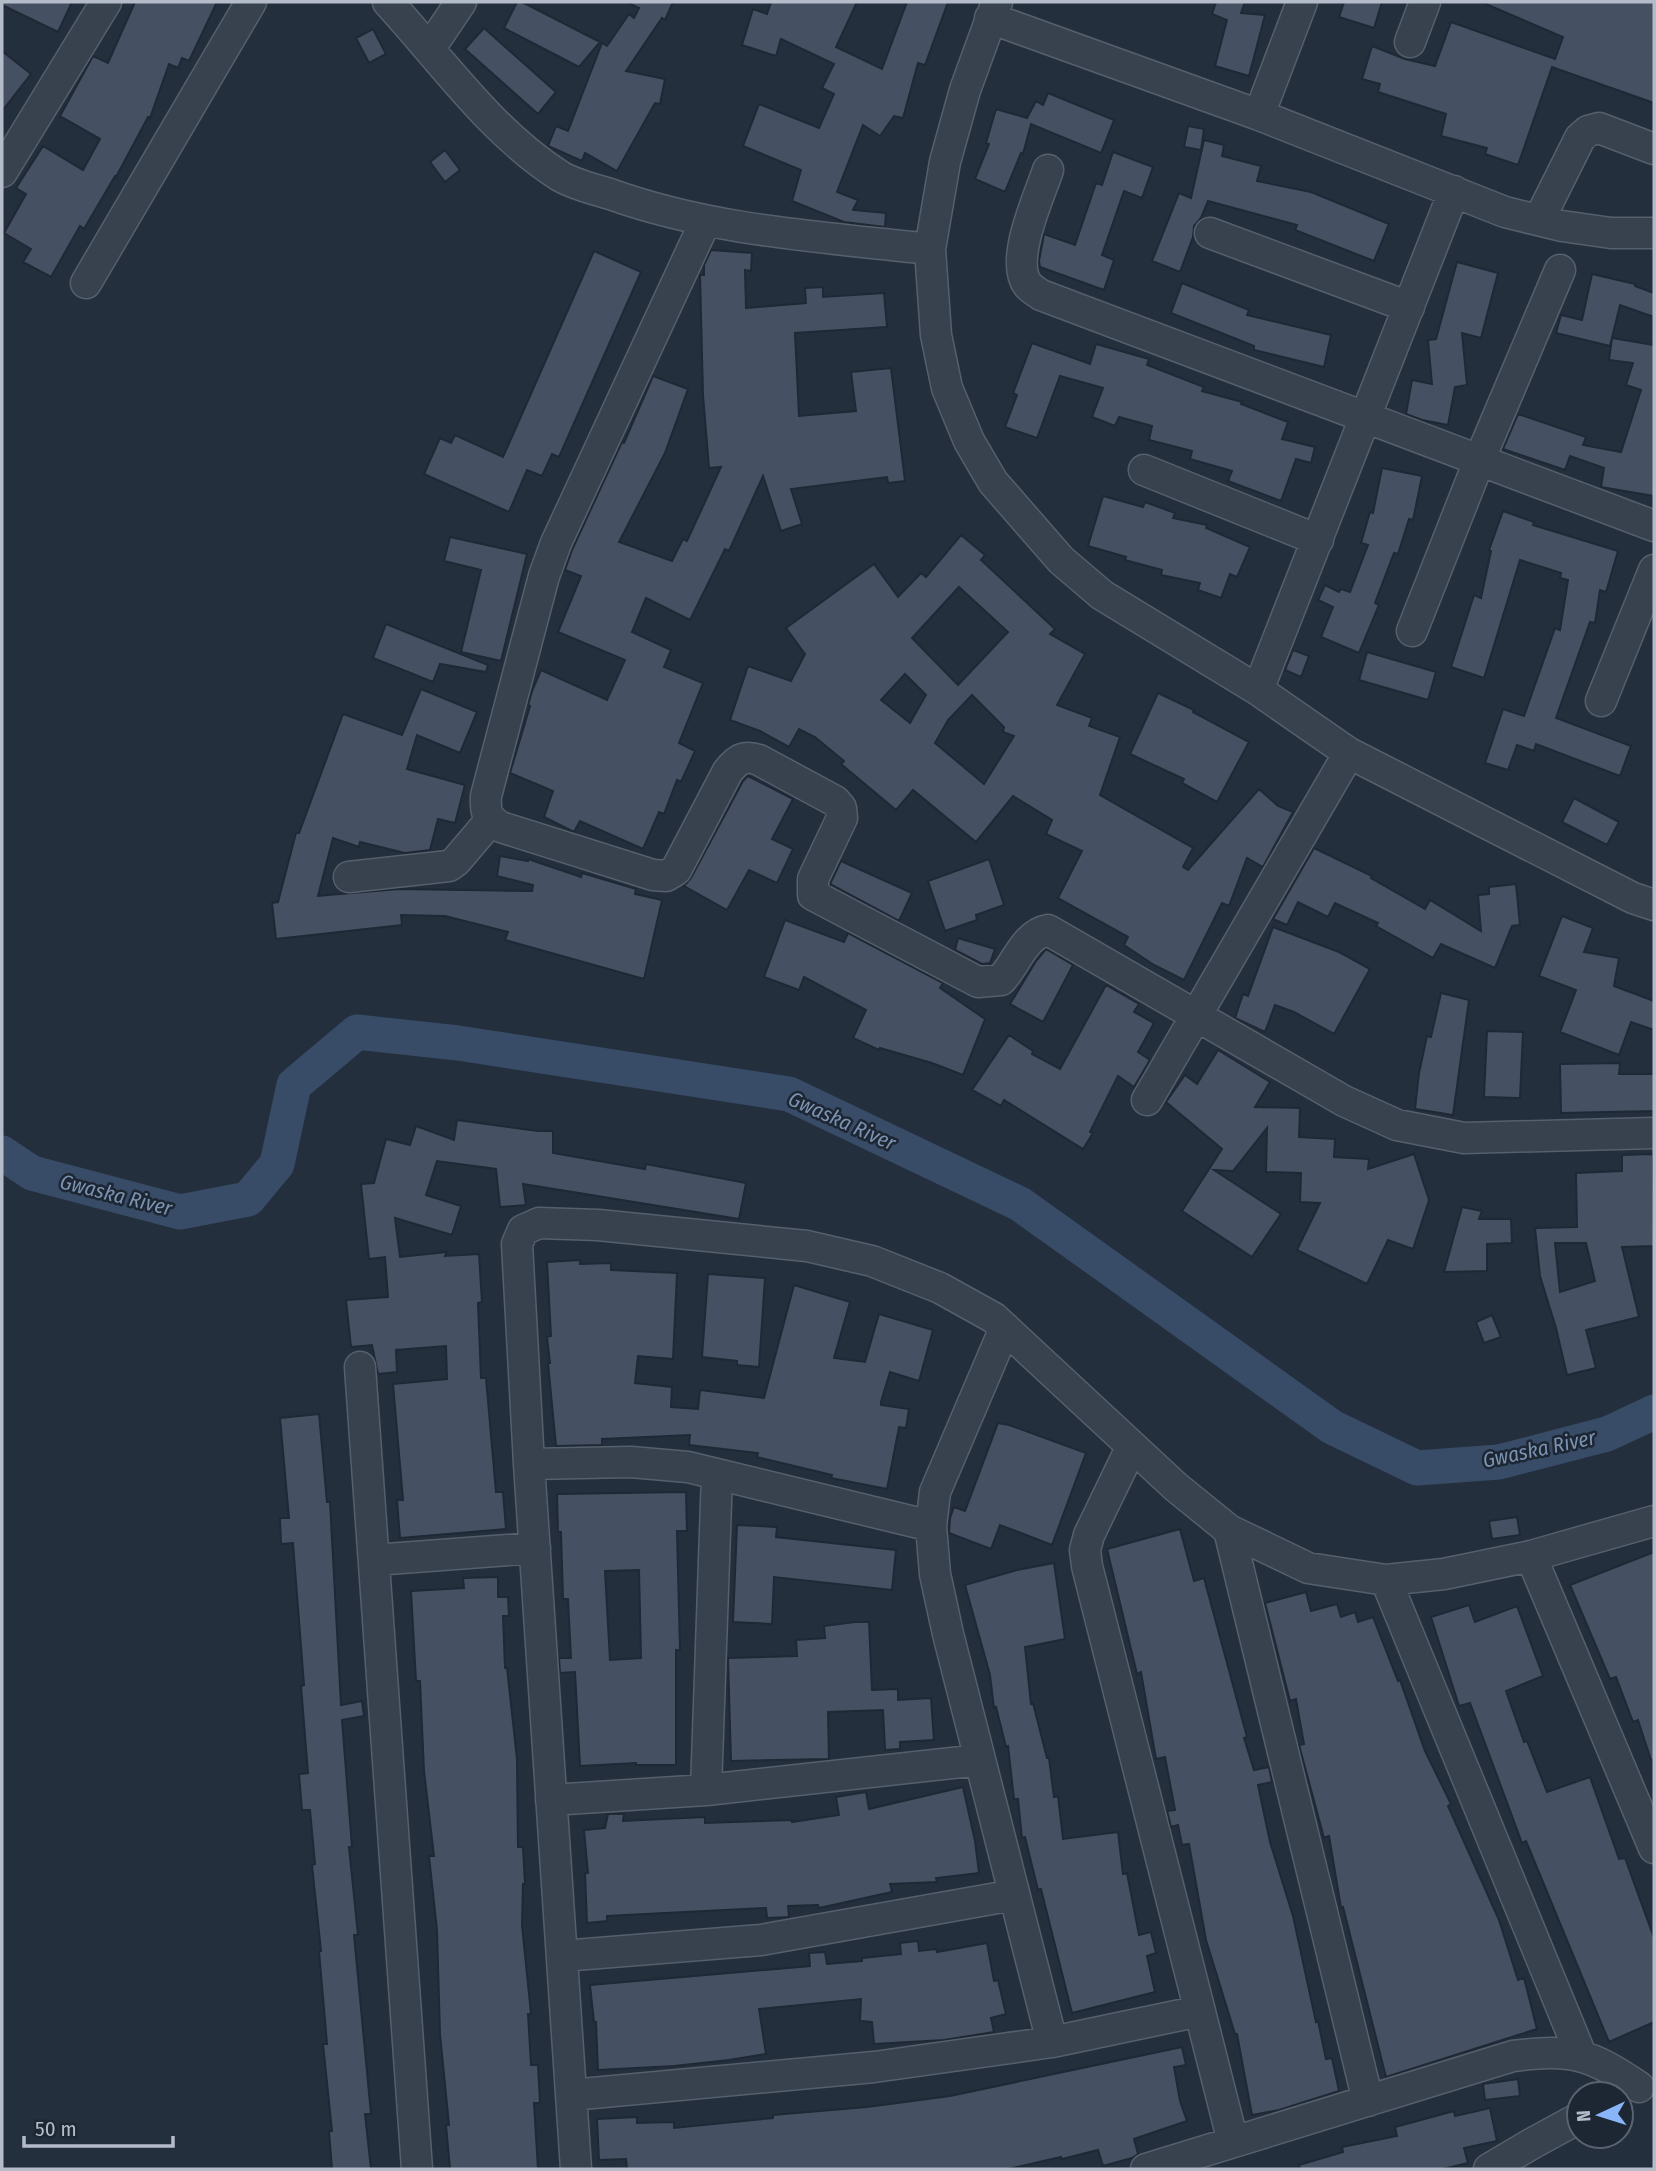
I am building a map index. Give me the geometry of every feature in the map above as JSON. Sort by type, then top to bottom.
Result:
[{"type":"street","points":[[2,172],[106,2]]},
{"type":"street","points":[[86,283],[251,2]]},
{"type":"street","points":[[388,2],[483,110],[520,146],[562,177],[631,202],[705,222],[930,249]]},
{"type":"street","points":[[1259,115],[1302,2]]},
{"type":"street","points":[[1410,42],[1425,2]]},
{"type":"street","points":[[430,48],[453,7]]},
{"type":"street","points":[[1654,233],[1611,233],[1505,212],[994,10],[965,90],[945,162],[930,249],[936,335],[947,388],[969,441],[993,482],[1061,560],[1102,595],[1258,690],[1349,753],[1633,898],[1654,905]]},
{"type":"street","points":[[1539,220],[1580,138],[1588,131],[1599,128],[1654,149]]},
{"type":"street","points":[[1048,170],[1020,255],[1022,272],[1028,285],[1041,295],[1654,526]]},
{"type":"street","points":[[1258,690],[1454,191]]},
{"type":"street","points":[[705,222],[556,543],[544,576],[486,796],[485,810],[490,821],[653,875],[666,876],[676,870],[728,771],[736,760],[747,756],[835,801],[841,808],[842,818],[813,879],[813,895],[978,982],[1001,980],[1032,937],[1040,931],[1048,930],[1344,1101],[1397,1125],[1464,1138],[1654,1133]]},
{"type":"street","points":[[1210,233],[1409,307]]},
{"type":"street","points":[[1412,631],[1479,461],[1560,270]]},
{"type":"street","points":[[1144,470],[1318,540]]},
{"type":"street","points":[[1601,701],[1654,570]]},
{"type":"street","points":[[1147,1100],[1349,753]]},
{"type":"street","points":[[349,877],[449,866],[490,821]]},
{"type":"street","points":[[576,2169],[529,1464],[517,1244],[523,1230],[539,1223],[598,1225],[807,1246],[872,1261],[940,1288],[994,1318],[1176,1486],[1229,1530],[1308,1568],[1386,1580],[1444,1574],[1531,1556],[1654,1521]]},
{"type":"street","points":[[1005,1328],[935,1492],[932,1526],[935,1574],[1052,2042]]},
{"type":"street","points":[[360,1367],[417,2169]]},
{"type":"street","points":[[1132,1446],[1090,1535],[1085,1550],[1087,1566],[1233,2143]]},
{"type":"street","points":[[529,1464],[631,1462],[688,1467],[932,1526]]},
{"type":"street","points":[[706,1790],[717,1474]]},
{"type":"street","points":[[1229,1530],[1368,2101]]},
{"type":"street","points":[[373,1560],[535,1548]]},
{"type":"street","points":[[1531,1556],[1654,1848]]},
{"type":"street","points":[[1386,1580],[1581,2055]]},
{"type":"street","points":[[551,1800],[706,1790],[980,1760]]},
{"type":"street","points":[[562,1955],[761,1940],[1014,1895]]},
{"type":"street","points":[[571,2095],[874,2067],[1052,2042],[1200,2011]]},
{"type":"street","points":[[1146,2169],[1513,2056],[1551,2052],[1581,2055],[1612,2068],[1638,2088]]},
{"type":"street","points":[[1489,2169],[1565,2126]]},
{"type":"building","points":[[2,2],[72,2],[58,32],[2,5]]},
{"type":"building","points":[[135,2],[217,2],[189,61],[182,58],[178,68],[169,64],[150,118],[148,117],[84,229],[80,226],[51,277],[23,262],[31,249],[4,233],[26,194],[16,188],[43,146],[83,170],[100,139],[60,116],[93,56],[108,63]]},
{"type":"building","points":[[517,2],[522,2],[600,42],[579,67],[504,28]]},
{"type":"building","points":[[626,2],[673,2],[665,20],[662,18],[626,71],[665,79],[660,104],[655,103],[617,171],[585,153],[582,161],[548,146],[556,126],[568,131],[602,43],[607,46],[629,14],[634,18],[639,8]]},
{"type":"building","points":[[771,2],[857,2],[836,47],[882,69],[907,2],[948,2],[925,65],[918,63],[903,118],[894,116],[880,136],[863,125],[837,192],[858,200],[853,210],[886,213],[885,227],[844,222],[792,201],[801,170],[743,146],[759,104],[819,128],[834,94],[822,88],[834,64],[781,39],[776,56],[742,45],[753,9],[767,14]]},
{"type":"building","points":[[1216,2],[1245,2],[1241,13],[1265,15],[1249,76],[1215,66],[1227,20],[1212,14]]},
{"type":"building","points":[[1344,2],[1382,2],[1374,28],[1339,17]]},
{"type":"building","points":[[1481,2],[1654,2],[1654,103],[1552,67],[1518,165],[1485,154],[1487,148],[1441,136],[1446,114],[1378,92],[1380,84],[1362,79],[1372,46],[1405,59],[1435,66],[1451,22],[1555,59],[1563,37]]},
{"type":"building","points":[[484,28],[556,92],[538,114],[465,49]]},
{"type":"building","points":[[373,29],[386,54],[369,63],[356,38]]},
{"type":"building","points":[[2,51],[31,74],[2,111]]},
{"type":"building","points":[[1048,93],[1114,120],[1101,153],[1031,124],[1023,154],[1021,153],[1005,192],[975,179],[989,144],[986,143],[996,109],[1027,118],[1036,101],[1043,105]]},
{"type":"building","points":[[1188,126],[1204,129],[1201,150],[1184,147]]},
{"type":"building","points":[[1204,140],[1224,145],[1222,156],[1261,166],[1257,181],[1311,192],[1389,224],[1374,261],[1295,230],[1297,225],[1208,201],[1201,218],[1194,226],[1193,237],[1180,272],[1152,261],[1179,193],[1191,198]]},
{"type":"building","points":[[445,150],[460,170],[445,182],[430,162]]},
{"type":"building","points":[[1113,152],[1153,167],[1142,198],[1124,191],[1102,255],[1114,260],[1104,290],[1040,267],[1039,261],[1044,234],[1075,245],[1096,183],[1102,185]]},
{"type":"building","points":[[711,250],[752,253],[751,271],[745,270],[746,308],[806,303],[805,288],[823,287],[823,297],[884,293],[887,327],[795,333],[799,416],[856,411],[851,372],[891,368],[905,481],[888,483],[887,477],[791,489],[802,524],[781,531],[763,476],[729,551],[725,549],[690,620],[646,598],[632,632],[671,650],[664,667],[703,683],[679,743],[695,751],[681,782],[677,780],[664,814],[659,812],[643,849],[580,821],[574,832],[544,817],[553,791],[510,773],[532,691],[541,670],[607,700],[625,660],[558,632],[581,576],[565,570],[572,550],[653,376],[688,389],[665,453],[619,542],[672,561],[683,539],[687,541],[721,467],[709,468],[703,395],[700,275],[704,275],[704,265]]},
{"type":"building","points":[[594,251],[641,272],[559,457],[552,454],[542,476],[527,470],[509,512],[424,474],[440,438],[451,443],[455,435],[503,457]]},
{"type":"building","points":[[1457,262],[1498,273],[1481,338],[1462,333],[1467,385],[1455,387],[1448,425],[1406,414],[1412,380],[1432,384],[1428,340],[1436,339]]},
{"type":"building","points":[[1592,274],[1635,284],[1654,293],[1654,317],[1620,305],[1610,346],[1556,333],[1561,315],[1582,320]]},
{"type":"building","points":[[1182,283],[1249,310],[1247,315],[1331,335],[1324,367],[1254,350],[1254,346],[1171,313]]},
{"type":"building","points":[[1612,338],[1654,345],[1654,496],[1601,487],[1604,468],[1570,456],[1565,470],[1503,449],[1518,414],[1586,437],[1583,445],[1621,452],[1641,390],[1626,385],[1633,363],[1609,360]]},
{"type":"building","points":[[1032,343],[1090,364],[1096,344],[1149,359],[1147,365],[1204,387],[1202,391],[1242,402],[1241,404],[1288,422],[1282,439],[1315,447],[1311,463],[1296,459],[1281,501],[1228,481],[1232,471],[1190,459],[1192,451],[1149,440],[1152,426],[1119,417],[1115,426],[1092,417],[1103,388],[1060,376],[1037,438],[1005,427],[1017,395],[1013,393]]},
{"type":"building","points":[[1382,468],[1422,476],[1413,520],[1409,519],[1398,554],[1394,553],[1375,603],[1379,605],[1359,653],[1321,637],[1333,607],[1318,600],[1325,585],[1339,592],[1341,589],[1350,592],[1368,545],[1361,543],[1370,512],[1373,513]]},
{"type":"building","points":[[1103,496],[1143,507],[1145,502],[1175,513],[1173,518],[1207,525],[1206,528],[1250,547],[1237,577],[1230,574],[1221,598],[1198,590],[1200,583],[1161,575],[1162,570],[1088,546]]},
{"type":"building","points":[[1503,511],[1534,522],[1533,525],[1618,551],[1606,592],[1600,590],[1595,623],[1590,622],[1556,718],[1631,746],[1620,776],[1536,744],[1534,751],[1517,745],[1508,770],[1485,763],[1503,709],[1524,716],[1555,628],[1560,630],[1568,580],[1560,578],[1561,573],[1520,560],[1484,678],[1451,667],[1474,595],[1481,598],[1491,551],[1489,550]]},
{"type":"building","points":[[961,535],[985,555],[981,560],[1055,629],[1050,634],[1085,654],[1057,705],[1092,718],[1089,726],[1120,737],[1100,795],[1193,848],[1183,867],[1188,870],[1259,789],[1278,806],[1293,812],[1263,867],[1247,858],[1229,906],[1222,903],[1184,980],[1154,965],[1124,945],[1128,937],[1058,898],[1082,851],[1046,834],[1052,820],[1013,796],[976,842],[913,790],[896,810],[841,764],[844,761],[815,737],[799,729],[789,747],[760,731],[730,720],[748,666],[791,681],[805,654],[786,628],[874,564],[898,597],[921,573],[926,577]],"holes":[[[959,587],[1008,632],[958,685],[912,638]],[[905,674],[926,695],[910,723],[881,700]],[[972,695],[1004,727],[1003,732],[1014,736],[984,784],[935,743],[948,720]]]},
{"type":"building","points":[[450,537],[527,554],[501,661],[461,652],[481,570],[444,561]]},
{"type":"building","points":[[386,624],[488,665],[486,672],[440,664],[433,682],[373,658]]},
{"type":"building","points":[[1293,650],[1309,656],[1301,677],[1285,670]]},
{"type":"building","points":[[1367,652],[1436,672],[1428,700],[1359,680]]},
{"type":"building","points":[[421,689],[477,712],[460,753],[417,735],[407,769],[465,785],[455,823],[438,819],[430,850],[405,853],[360,842],[359,847],[333,838],[318,896],[399,889],[532,891],[533,885],[497,876],[500,856],[528,859],[581,877],[582,873],[636,889],[635,894],[662,900],[644,979],[505,940],[508,932],[445,916],[401,915],[402,925],[276,939],[272,903],[278,902],[296,833],[299,833],[343,714],[402,735]]},
{"type":"building","points":[[1158,693],[1249,742],[1217,802],[1182,783],[1184,779],[1130,754]]},
{"type":"building","points":[[748,776],[793,799],[772,839],[793,849],[777,883],[749,870],[727,910],[684,886]]},
{"type":"building","points":[[1574,798],[1619,822],[1607,845],[1562,822]]},
{"type":"building","points":[[1314,848],[1372,876],[1371,878],[1425,909],[1430,900],[1481,931],[1478,895],[1489,894],[1489,887],[1516,884],[1520,925],[1512,926],[1495,968],[1441,944],[1433,958],[1376,926],[1378,923],[1335,903],[1328,917],[1298,902],[1287,925],[1273,919]]},
{"type":"building","points":[[989,859],[1004,905],[976,915],[977,920],[945,931],[928,881]]},
{"type":"building","points":[[841,861],[912,893],[899,921],[830,884]]},
{"type":"building","points":[[1562,916],[1593,928],[1584,952],[1619,958],[1614,986],[1654,1001],[1654,1030],[1631,1022],[1619,1055],[1560,1032],[1576,990],[1539,976]]},
{"type":"building","points":[[785,920],[844,942],[848,933],[943,983],[940,988],[985,1019],[963,1075],[932,1063],[880,1048],[879,1050],[853,1038],[866,1010],[804,977],[799,990],[764,977]]},
{"type":"building","points":[[1273,927],[1339,952],[1370,969],[1334,1034],[1275,1005],[1265,1032],[1235,1018],[1243,994],[1248,996]]},
{"type":"building","points":[[958,938],[995,949],[990,963],[982,964],[955,950]]},
{"type":"building","points":[[1046,949],[1073,965],[1043,1022],[1010,1004]]},
{"type":"building","points":[[1106,985],[1139,1004],[1134,1012],[1154,1023],[1138,1052],[1150,1060],[1134,1087],[1118,1076],[1083,1149],[1004,1100],[1001,1106],[972,1090],[1009,1035],[1033,1051],[1032,1054],[1060,1069]]},
{"type":"building","points":[[1441,993],[1469,1000],[1453,1115],[1415,1109],[1427,1036],[1431,1037]]},
{"type":"building","points":[[1487,1031],[1523,1032],[1520,1098],[1484,1097]]},
{"type":"building","points":[[1218,1050],[1270,1082],[1255,1107],[1300,1108],[1299,1137],[1335,1139],[1334,1157],[1369,1159],[1368,1169],[1414,1154],[1429,1200],[1413,1249],[1388,1240],[1367,1284],[1297,1250],[1320,1203],[1300,1202],[1301,1173],[1266,1172],[1267,1128],[1233,1171],[1214,1170],[1281,1214],[1252,1257],[1182,1211],[1222,1149],[1166,1102],[1185,1075],[1197,1084]]},
{"type":"building","points":[[1620,1063],[1619,1074],[1654,1074],[1654,1111],[1561,1113],[1560,1064]]},
{"type":"building","points":[[457,1120],[553,1131],[553,1153],[645,1169],[646,1164],[746,1183],[739,1219],[523,1184],[526,1205],[500,1207],[496,1169],[437,1161],[426,1195],[461,1206],[452,1235],[395,1218],[400,1257],[447,1252],[445,1256],[479,1254],[482,1302],[478,1303],[481,1378],[486,1378],[496,1492],[503,1492],[506,1529],[400,1538],[397,1500],[403,1500],[393,1384],[447,1379],[446,1346],[396,1350],[397,1372],[378,1374],[372,1345],[351,1347],[346,1300],[388,1297],[385,1257],[369,1259],[361,1184],[374,1183],[386,1139],[410,1145],[416,1126],[454,1140]]},
{"type":"building","points":[[1653,1154],[1654,1246],[1622,1247],[1639,1317],[1586,1330],[1596,1368],[1567,1375],[1540,1276],[1535,1228],[1577,1227],[1576,1173],[1622,1171],[1622,1155]],"holes":[[[1555,1243],[1586,1243],[1595,1281],[1560,1292]]]},
{"type":"building","points":[[1462,1207],[1482,1211],[1479,1219],[1511,1219],[1512,1243],[1487,1244],[1487,1271],[1444,1272]]},
{"type":"building","points":[[580,1260],[580,1264],[611,1263],[611,1270],[677,1273],[673,1359],[638,1356],[635,1383],[672,1387],[671,1407],[698,1409],[700,1390],[764,1398],[794,1285],[850,1302],[834,1358],[865,1362],[879,1314],[933,1330],[919,1381],[890,1372],[881,1402],[881,1405],[909,1409],[906,1428],[899,1427],[887,1489],[831,1478],[832,1475],[757,1457],[758,1453],[689,1445],[690,1435],[602,1439],[602,1445],[556,1446],[548,1363],[547,1337],[551,1336],[547,1262]]},
{"type":"building","points":[[708,1274],[765,1278],[759,1367],[737,1365],[737,1361],[702,1357]]},
{"type":"building","points":[[1492,1315],[1501,1337],[1484,1343],[1476,1322]]},
{"type":"building","points":[[319,1414],[327,1502],[330,1502],[341,1705],[362,1701],[364,1716],[342,1720],[352,1847],[349,1847],[358,1935],[354,1935],[371,2114],[365,2114],[371,2169],[332,2169],[329,2131],[332,2131],[323,2044],[327,2044],[321,1951],[312,1865],[315,1864],[310,1810],[302,1810],[299,1774],[308,1773],[293,1543],[281,1544],[280,1518],[289,1518],[280,1418]]},
{"type":"building","points":[[998,1423],[1086,1453],[1052,1545],[1000,1525],[991,1549],[949,1533],[954,1507],[965,1511]]},
{"type":"building","points":[[686,1492],[687,1531],[677,1531],[680,1650],[676,1650],[676,1765],[636,1763],[580,1766],[575,1672],[560,1673],[559,1658],[571,1658],[568,1599],[563,1599],[557,1494]],"holes":[[[639,1570],[641,1658],[610,1660],[605,1571]]]},
{"type":"building","points":[[1517,1517],[1520,1535],[1492,1539],[1489,1521]]},
{"type":"building","points":[[737,1525],[777,1527],[776,1537],[896,1550],[892,1590],[774,1577],[772,1624],[733,1622]]},
{"type":"building","points":[[1180,1529],[1194,1581],[1204,1578],[1254,1770],[1269,1767],[1272,1782],[1258,1785],[1270,1842],[1293,1916],[1326,2059],[1332,2058],[1339,2091],[1279,2110],[1252,2115],[1237,2034],[1206,1940],[1189,1844],[1182,1845],[1178,1825],[1171,1827],[1167,1811],[1175,1810],[1165,1757],[1156,1759],[1141,1672],[1137,1674],[1107,1549]]},
{"type":"building","points":[[1654,1552],[1654,1760],[1651,1760],[1638,1720],[1633,1722],[1616,1677],[1610,1679],[1570,1585]]},
{"type":"building","points":[[1054,1563],[1065,1639],[1025,1647],[1031,1704],[1033,1703],[1049,1758],[1054,1797],[1058,1796],[1063,1839],[1118,1832],[1123,1874],[1127,1873],[1139,1935],[1151,1932],[1156,1953],[1147,1956],[1155,1992],[1072,2013],[1041,1889],[1038,1890],[1025,1837],[1022,1838],[1008,1746],[1006,1747],[996,1707],[994,1708],[990,1675],[965,1585]]},
{"type":"building","points":[[498,1577],[498,1597],[508,1597],[509,1616],[503,1616],[505,1668],[517,1759],[518,1847],[523,1847],[525,1884],[522,1925],[531,2014],[528,2014],[531,2065],[538,2065],[540,2103],[534,2103],[538,2169],[450,2169],[446,2125],[449,2125],[440,2034],[437,1930],[429,1856],[434,1856],[424,1771],[420,1681],[416,1681],[411,1591],[464,1588],[463,1578]]},
{"type":"building","points":[[1306,1592],[1311,1611],[1337,1604],[1341,1617],[1355,1612],[1358,1622],[1373,1617],[1398,1681],[1400,1680],[1425,1751],[1451,1804],[1448,1806],[1499,1920],[1518,1980],[1524,1978],[1537,2029],[1386,2077],[1343,1907],[1341,1908],[1329,1836],[1324,1838],[1299,1745],[1304,1744],[1296,1699],[1290,1701],[1265,1603]]},
{"type":"building","points":[[1469,1605],[1475,1622],[1517,1606],[1543,1676],[1506,1691],[1524,1742],[1527,1741],[1547,1792],[1590,1777],[1619,1859],[1625,1858],[1654,1938],[1654,2022],[1609,2042],[1526,1841],[1522,1843],[1470,1703],[1459,1706],[1431,1617]]},
{"type":"building","points":[[869,1622],[872,1690],[898,1689],[898,1700],[931,1698],[934,1740],[900,1742],[900,1749],[885,1750],[883,1710],[828,1712],[829,1759],[731,1761],[728,1658],[797,1656],[796,1640],[825,1638],[824,1626]]},
{"type":"building","points":[[963,1787],[979,1873],[936,1878],[937,1882],[890,1884],[892,1892],[819,1908],[818,1905],[788,1906],[789,1917],[767,1918],[766,1908],[607,1916],[607,1921],[587,1923],[585,1873],[588,1873],[584,1830],[605,1828],[608,1814],[624,1814],[623,1821],[705,1817],[705,1823],[792,1822],[839,1815],[836,1797],[866,1792],[869,1809]]},
{"type":"building","points":[[918,1941],[919,1951],[936,1949],[937,1952],[987,1943],[994,1981],[998,1980],[1006,2014],[991,2018],[994,2032],[944,2040],[874,2044],[872,2022],[860,2021],[861,1999],[759,2009],[766,2054],[674,2066],[598,2070],[596,2022],[590,1985],[810,1966],[809,1953],[825,1952],[827,1964],[862,1961],[862,1958],[901,1954],[900,1943]]},
{"type":"building","points":[[1182,2047],[1186,2065],[1174,2067],[1180,2101],[1187,2121],[1134,2139],[1138,2154],[1103,2166],[1098,2150],[1008,2169],[627,2169],[626,2159],[599,2160],[597,2119],[637,2117],[637,2123],[674,2122],[674,2128],[773,2118],[773,2115],[867,2107],[950,2096]]},
{"type":"building","points":[[1518,2079],[1520,2096],[1485,2100],[1483,2084]]},
{"type":"building","points":[[1490,2108],[1497,2141],[1464,2148],[1468,2163],[1443,2169],[1300,2169],[1299,2165],[1343,2152],[1342,2147],[1397,2136],[1395,2127],[1454,2111],[1455,2116]]},
{"type":"waterway","name":"Gwaska River","points":[[2,1153],[32,1173],[180,1212],[248,1199],[277,1164],[294,1085],[357,1032],[458,1043],[789,1094],[1020,1204],[1332,1427],[1417,1468],[1499,1462],[1607,1434],[1654,1412]]}]
